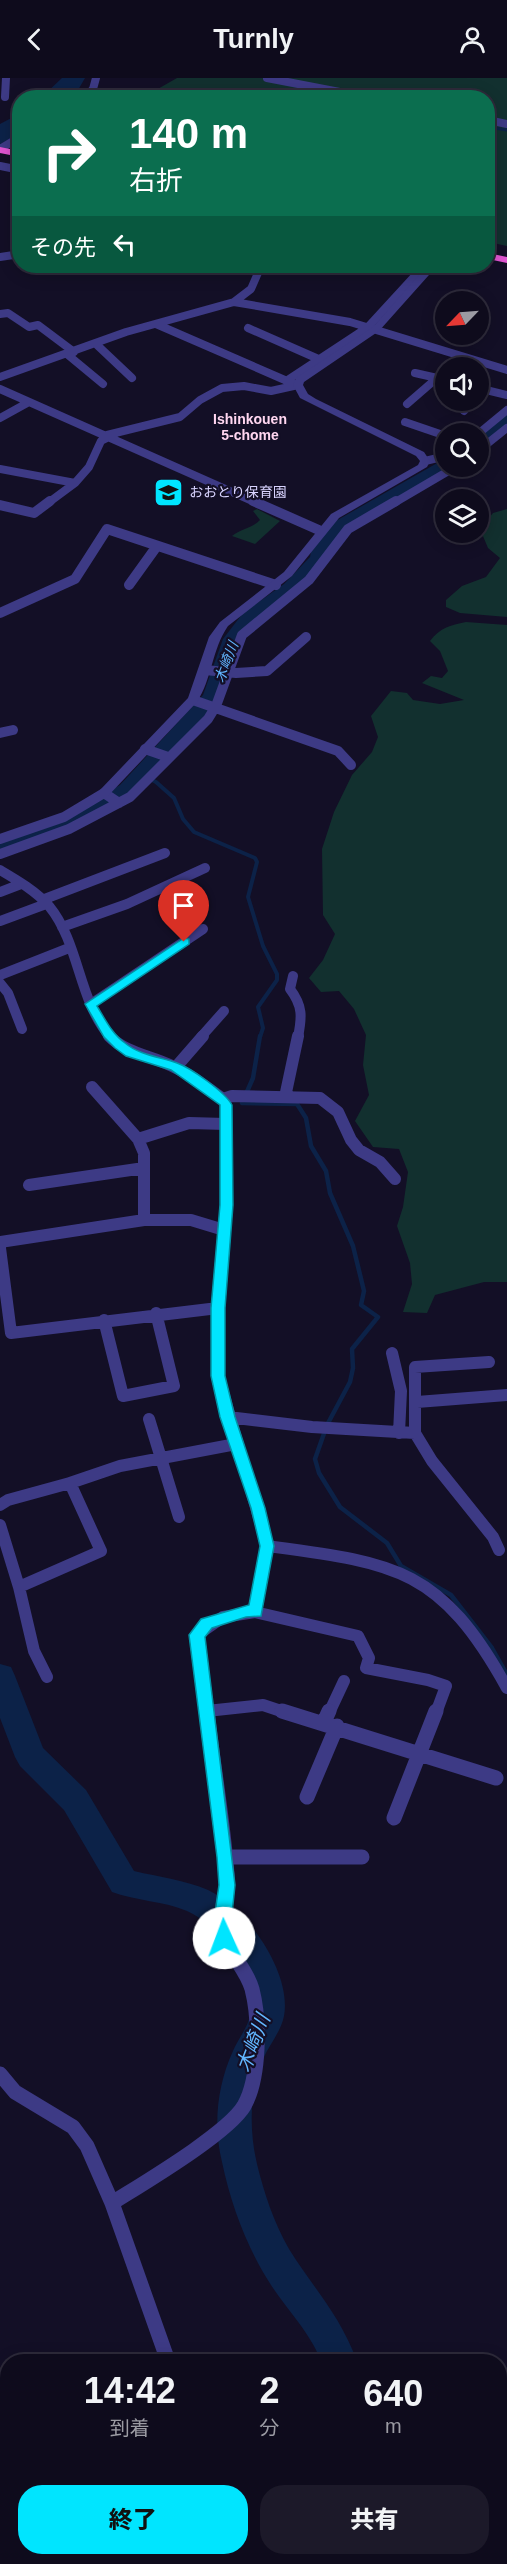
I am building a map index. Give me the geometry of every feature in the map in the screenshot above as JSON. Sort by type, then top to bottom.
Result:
[{"type":"street","points":[[5,97],[6,78]]},
{"type":"street","points":[[267,78],[329,90]]},
{"type":"street","points":[[0,376],[156,324],[234,302],[251,289],[258,273]]},
{"type":"street","points":[[372,328],[418,273]]},
{"type":"street","points":[[286,381],[323,361],[372,328],[425,273]]},
{"type":"street","points":[[234,302],[281,308],[372,328],[412,343],[507,370]]},
{"type":"street","points":[[0,314],[8,313],[29,327],[38,325],[103,384]]},
{"type":"street","points":[[156,324],[298,386],[304,396],[312,401],[420,454],[425,461]]},
{"type":"street","points":[[248,328],[323,361]]},
{"type":"street","points":[[96,344],[132,378]]},
{"type":"street","points":[[298,386],[300,380],[323,361]]},
{"type":"street","points":[[415,373],[435,378]]},
{"type":"street","points":[[407,404],[435,383]]},
{"type":"street","points":[[0,505],[34,513],[75,483],[89,466],[105,437],[180,417],[200,400],[222,388],[244,386],[271,391],[298,386]]},
{"type":"street","points":[[0,389],[321,531]]},
{"type":"street","points":[[489,392],[507,395]]},
{"type":"street","points":[[0,418],[29,402]]},
{"type":"street","points":[[489,425],[507,410]]},
{"type":"street","points":[[405,422],[435,432]]},
{"type":"street","points":[[489,443],[507,428]]},
{"type":"street","points":[[425,461],[435,461]]},
{"type":"street","points":[[0,839],[64,817],[104,793],[122,777],[145,749],[193,700],[216,637],[224,624],[288,574],[321,531],[348,507],[422,467],[425,461]]},
{"type":"street","points":[[0,470],[75,483]]},
{"type":"street","points":[[0,854],[69,829],[119,803],[145,784],[168,757],[207,719],[216,706],[242,635],[309,580],[348,529],[438,477]]},
{"type":"street","points":[[0,613],[75,579],[107,529],[276,585]]},
{"type":"street","points":[[129,585],[157,546]]},
{"type":"street","points":[[205,670],[267,671],[306,637]]},
{"type":"street","points":[[193,700],[216,706],[338,751],[351,765]]},
{"type":"street","points":[[0,733],[13,730]]},
{"type":"street","points":[[145,749],[168,757]]},
{"type":"street","points":[[104,793],[119,803]]},
{"type":"street","points":[[0,921],[165,853]]},
{"type":"street","points":[[62,927],[128,904],[205,868]]},
{"type":"street","points":[[0,870],[44,902],[62,927],[91,1004],[108,1034],[119,1046],[130,1053],[176,1067],[223,1099],[226,1105],[224,1230],[218,1308],[218,1376],[236,1444],[258,1508],[267,1546],[255,1612]]},
{"type":"street","points":[[0,892],[21,884]]},
{"type":"street","points":[[91,1004],[203,929]]},
{"type":"street","points":[[0,975],[69,948]]},
{"type":"street","points":[[285,1097],[301,1023],[300,1002],[290,989],[293,976]]},
{"type":"street","points":[[0,982],[8,993],[22,1029]]},
{"type":"street","points":[[176,1067],[224,1011]]},
{"type":"street","points":[[92,1088],[138,1138],[144,1153],[144,1220]]},
{"type":"street","points":[[223,1099],[232,1096],[320,1098],[338,1112],[351,1140],[359,1150],[380,1162],[395,1179]]},
{"type":"street","points":[[138,1138],[189,1124],[226,1124]]},
{"type":"street","points":[[29,1185],[144,1168]]},
{"type":"street","points":[[0,1242],[144,1220],[190,1220],[224,1230]]},
{"type":"street","points":[[0,1248],[6,1334],[156,1313],[218,1308]]},
{"type":"street","points":[[104,1320],[123,1396],[174,1386],[156,1313]]},
{"type":"street","points":[[392,1353],[400,1391],[399,1433]]},
{"type":"street","points":[[489,1362],[415,1367],[417,1402],[415,1433],[432,1461],[493,1537],[499,1550]]},
{"type":"street","points":[[417,1402],[507,1395]]},
{"type":"street","points":[[228,1417],[415,1433]]},
{"type":"street","points":[[149,1419],[178,1517]]},
{"type":"street","points":[[0,1505],[8,1500],[120,1466],[236,1444]]},
{"type":"street","points":[[19,1587],[101,1551],[70,1483]]},
{"type":"street","points":[[0,1525],[19,1587],[34,1651],[47,1677]]},
{"type":"street","points":[[267,1546],[378,1563],[398,1570],[445,1601],[474,1634],[507,1688]]},
{"type":"street","points":[[112,2203],[157,2174],[230,2121],[243,2108],[256,2054],[252,1989],[245,1971],[224,1938],[221,1927],[227,1885],[225,1857],[197,1635],[206,1624],[246,1611],[358,1636],[369,1658],[366,1668],[390,1675],[436,1681],[446,1686],[394,1818]]},
{"type":"street","points":[[307,1797],[344,1681]]},
{"type":"street","points":[[207,1710],[263,1705],[331,1724],[496,1778]]},
{"type":"street","points":[[225,1857],[362,1857]]},
{"type":"street","points":[[0,2074],[15,2092],[73,2127],[87,2146],[112,2203],[166,2354]]},
{"type":"green space","points":[[177,78],[507,78],[507,246],[495,243],[495,90],[156,90]]},
{"type":"green space","points":[[257,509],[280,521],[255,544],[232,536],[260,520],[253,511]]},
{"type":"green space","points":[[507,509],[507,617],[460,613],[446,607],[446,600],[462,586],[486,577],[500,558],[488,548],[486,543],[489,543],[489,518],[493,513]]},
{"type":"green space","points":[[466,622],[507,625],[507,1282],[484,1282],[435,1295],[427,1313],[403,1312],[412,1284],[410,1263],[397,1226],[403,1207],[408,1172],[399,1149],[373,1147],[355,1121],[369,1095],[363,1065],[366,1035],[354,1009],[339,991],[321,992],[309,978],[323,960],[335,934],[323,915],[322,849],[334,812],[352,775],[372,752],[378,737],[371,716],[391,691],[407,693],[413,700],[440,704],[464,700],[422,683],[431,676],[442,678],[448,671],[440,651],[430,641],[446,628]]},
{"type":"water","points":[[62,78],[85,78],[78,90],[49,90]]},
{"type":"water","points":[[12,118],[12,138],[0,144],[0,124]]},
{"type":"waterway","points":[[495,128],[507,130]]},
{"type":"waterway","name":"木崎川","points":[[489,434],[507,420]]},
{"type":"waterway","name":"木崎川","points":[[0,846],[67,824],[128,790],[213,697],[233,639],[250,617],[291,588],[320,559],[321,552],[341,526],[435,470]]},
{"type":"waterway","points":[[142,775],[156,782],[174,798],[183,819],[194,832],[255,858],[257,862],[248,897],[263,946],[277,974],[277,980],[258,1007],[263,1028],[260,1037]]},
{"type":"waterway","points":[[260,1036],[253,1078],[242,1103],[297,1104],[306,1118],[311,1146],[326,1171],[330,1193],[353,1246],[364,1291],[361,1305],[378,1317],[352,1349],[353,1368],[350,1382],[327,1425],[315,1459],[319,1473],[340,1507],[387,1543],[401,1566],[451,1595],[492,1648],[507,1675]]},
{"type":"waterway","name":"木崎川","points":[[0,1676],[10,1697],[18,1728],[31,1757],[75,1800],[123,1882],[189,1898],[211,1909],[237,1934],[249,1949],[258,1966],[268,2000],[267,2016],[247,2057],[238,2086],[234,2116],[239,2162],[253,2210],[272,2252],[327,2334],[336,2354]]},
{"type":"place","name":"おおとり保育園","points":[[168,492]]},
{"type":"district","name":"Ishinkouen 5-chome","points":[[250,428]]},
{"type":"route","points":[[184,942],[91,1004],[108,1034],[119,1046],[130,1053],[176,1067],[223,1099],[226,1105],[226,1205],[218,1308],[218,1376],[228,1417],[258,1508],[267,1546],[255,1612],[246,1611],[206,1624],[197,1635],[225,1857],[227,1885],[221,1927],[224,1938]]}]
